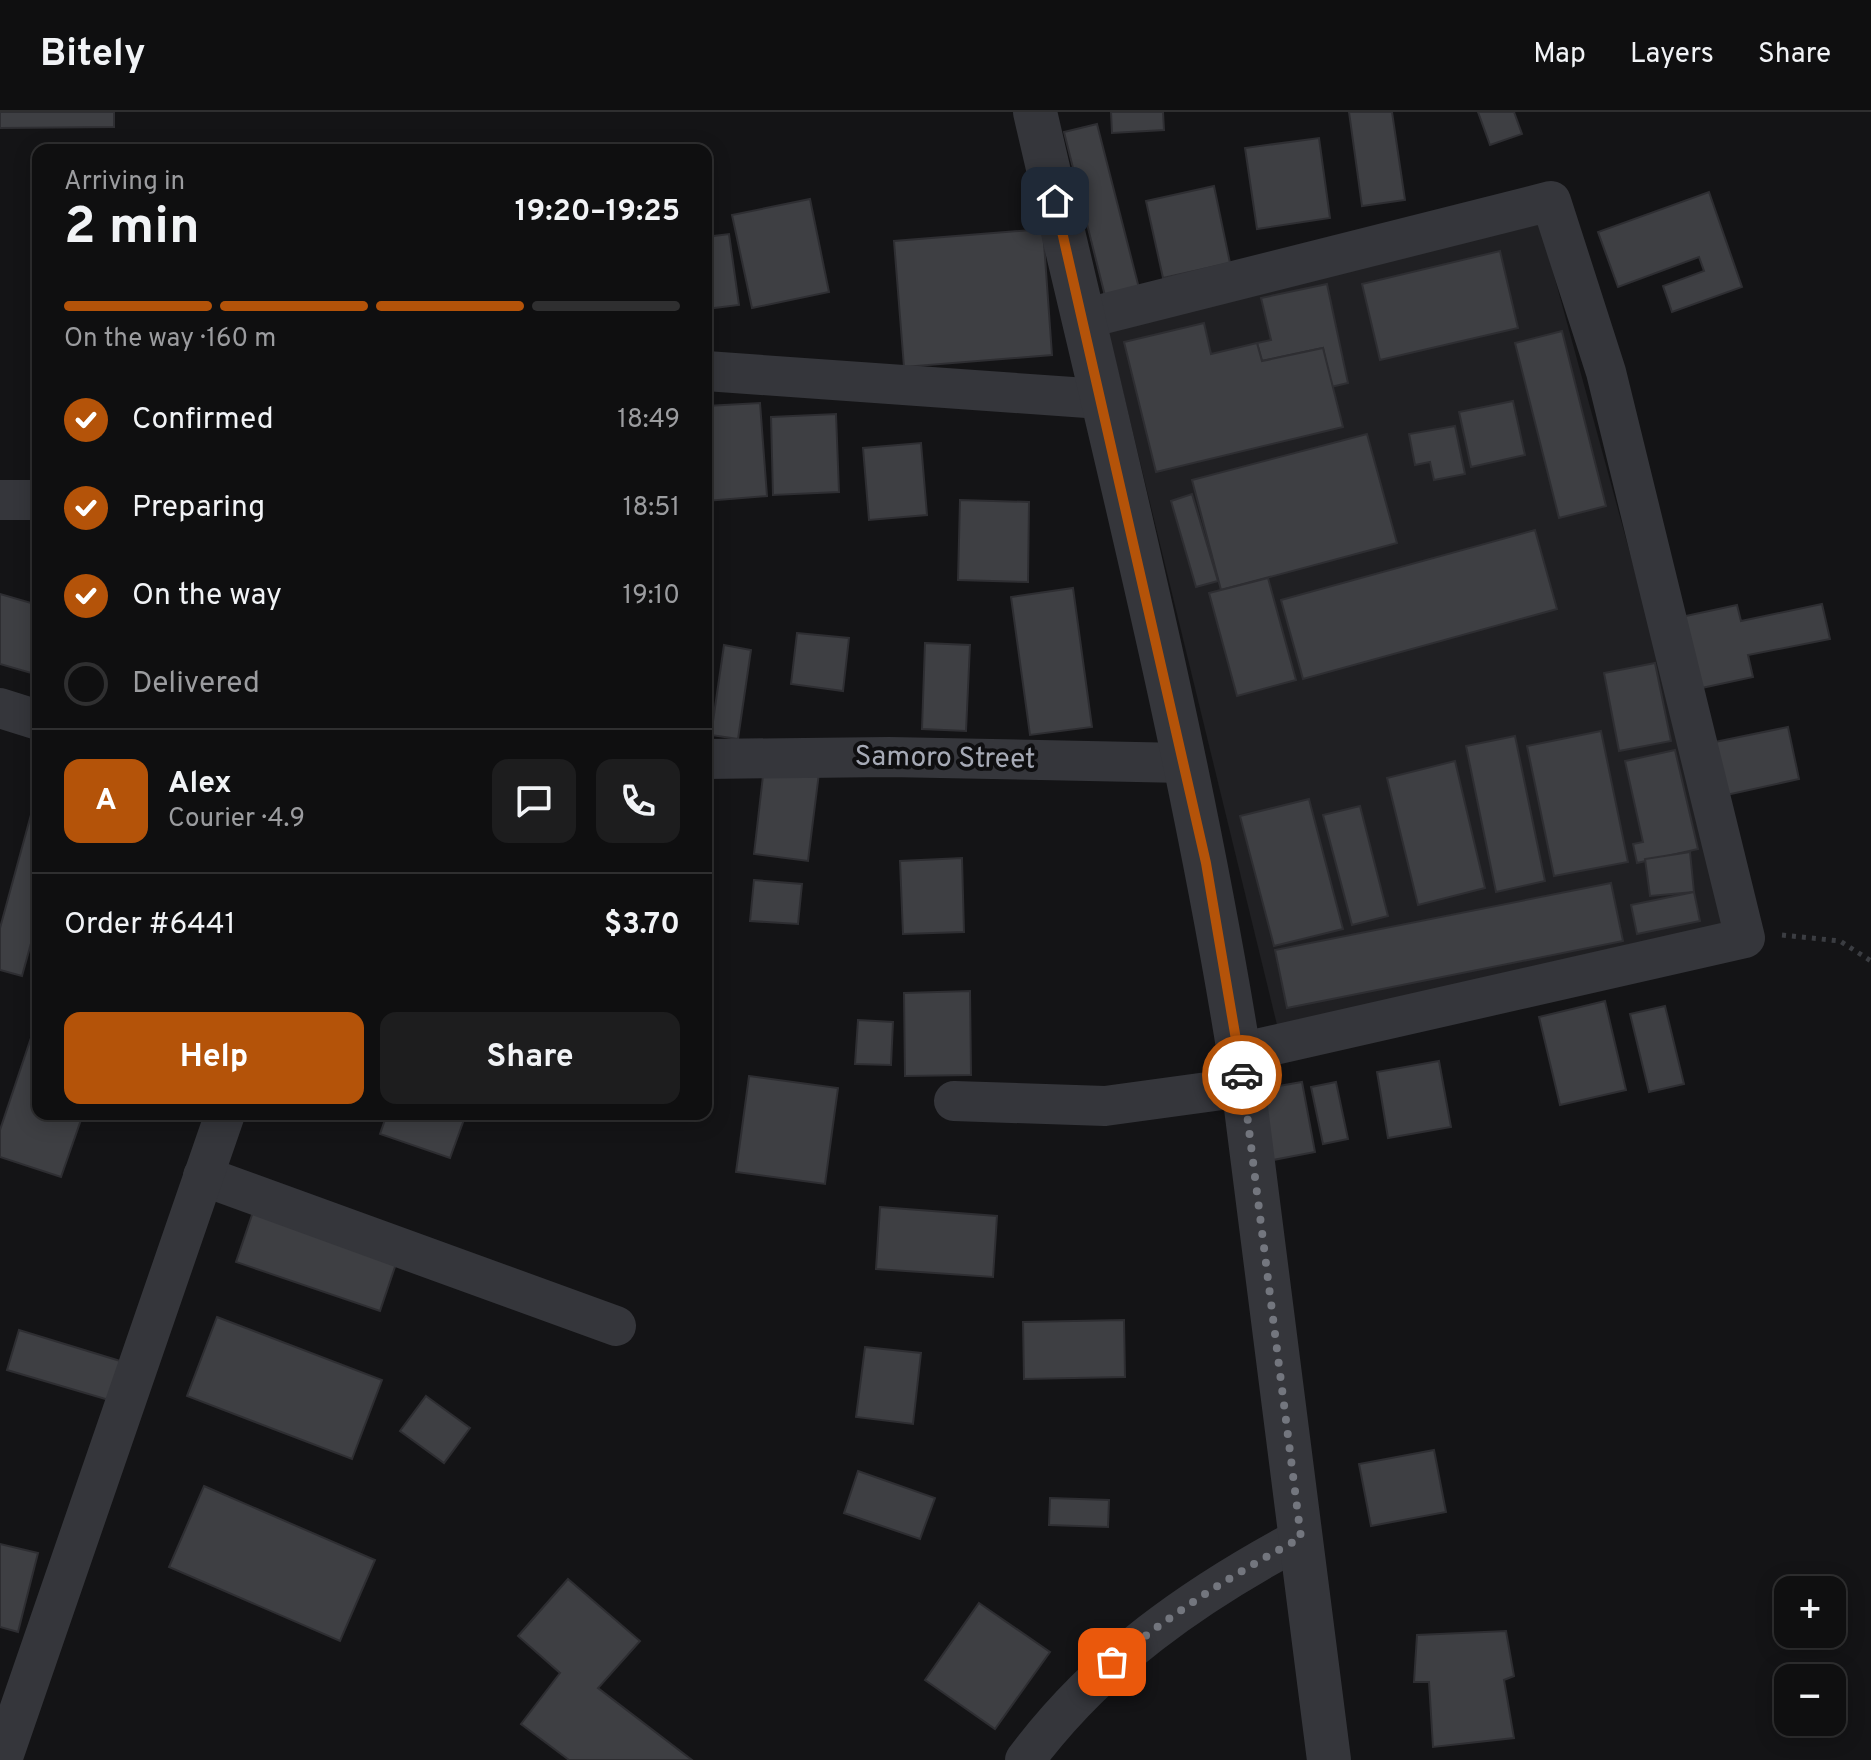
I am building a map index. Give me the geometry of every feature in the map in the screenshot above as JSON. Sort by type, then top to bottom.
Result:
[{"type":"street","points":[[1035,112],[1185,763],[1241,1070],[1329,1760]]},
{"type":"street","points":[[954,1101],[1105,1106],[1745,938],[1606,372],[1551,201],[1083,319]]},
{"type":"street","points":[[712,371],[1101,399]]},
{"type":"street","points":[[0,500],[32,500]]},
{"type":"street","points":[[0,708],[32,718]]},
{"type":"street","name":"Samoro Street","points":[[712,759],[889,757],[1185,763]]},
{"type":"street","points":[[2,1760],[223,1120]]},
{"type":"street","points":[[203,1176],[616,1326]]},
{"type":"street","points":[[1025,1760],[1053,1723],[1122,1654],[1162,1622],[1249,1565],[1301,1538]]},
{"type":"path","points":[[1745,938],[1779,934],[1840,941],[1871,961]]},
{"type":"shaded area","points":[[1540,224],[1731,923],[1278,1029],[1107,326]]},
{"type":"building","points":[[0,112],[114,112],[114,127],[0,128]]},
{"type":"building","points":[[1111,112],[1163,112],[1164,130],[1112,133]]},
{"type":"building","points":[[1349,112],[1392,112],[1405,200],[1362,206]]},
{"type":"building","points":[[1478,112],[1514,112],[1522,134],[1490,145]]},
{"type":"building","points":[[1097,124],[1141,296],[1107,304],[1064,132]]},
{"type":"building","points":[[1319,138],[1330,218],[1257,229],[1245,148]]},
{"type":"building","points":[[1214,186],[1230,263],[1163,278],[1146,201]]},
{"type":"building","points":[[1709,192],[1742,287],[1672,312],[1663,286],[1704,271],[1699,257],[1618,287],[1598,232]]},
{"type":"building","points":[[810,199],[829,292],[752,308],[732,215]]},
{"type":"building","points":[[1043,229],[1052,355],[904,367],[894,241]]},
{"type":"building","points":[[729,234],[739,305],[712,308],[712,236]]},
{"type":"building","points":[[1500,251],[1518,328],[1380,360],[1362,284]]},
{"type":"building","points":[[1327,284],[1348,383],[1331,387],[1323,348],[1262,361],[1257,343],[1271,340],[1261,298]]},
{"type":"building","points":[[1204,323],[1211,354],[1257,343],[1262,361],[1323,348],[1343,427],[1156,472],[1124,342]]},
{"type":"building","points":[[1562,331],[1606,506],[1559,518],[1515,343]]},
{"type":"building","points":[[1513,401],[1525,455],[1471,467],[1459,412]]},
{"type":"building","points":[[760,403],[767,496],[712,501],[712,406]]},
{"type":"building","points":[[836,414],[839,492],[773,495],[771,417]]},
{"type":"building","points":[[1455,426],[1465,474],[1434,480],[1430,462],[1415,465],[1409,434]]},
{"type":"building","points":[[1367,434],[1397,543],[1221,590],[1192,480]]},
{"type":"building","points":[[921,443],[927,515],[869,520],[863,448]]},
{"type":"building","points":[[1192,494],[1218,581],[1196,587],[1171,501]]},
{"type":"building","points":[[960,500],[1029,502],[1028,582],[958,580]]},
{"type":"building","points":[[1535,530],[1557,609],[1303,679],[1281,600]]},
{"type":"building","points":[[1268,578],[1296,680],[1237,696],[1209,593]]},
{"type":"building","points":[[1073,588],[1092,727],[1030,735],[1011,597]]},
{"type":"building","points":[[0,594],[32,603],[32,673],[0,664]]},
{"type":"building","points":[[1822,604],[1830,639],[1748,655],[1753,677],[1697,689],[1681,617],[1737,605],[1741,621]]},
{"type":"building","points":[[797,633],[849,638],[843,691],[791,684]]},
{"type":"building","points":[[925,643],[970,645],[966,731],[922,729]]},
{"type":"building","points":[[724,645],[751,650],[738,739],[712,735]]},
{"type":"building","points":[[1655,663],[1671,741],[1619,751],[1604,673]]},
{"type":"building","points":[[1788,727],[1799,779],[1717,797],[1705,744]]},
{"type":"building","points":[[1601,731],[1628,862],[1554,876],[1527,746]]},
{"type":"building","points":[[1515,736],[1545,881],[1496,892],[1466,746]]},
{"type":"building","points":[[1675,750],[1698,849],[1637,863],[1633,844],[1643,842],[1625,761]]},
{"type":"building","points":[[1455,761],[1485,888],[1418,905],[1387,778]]},
{"type":"building","points":[[764,767],[819,773],[808,861],[754,854]]},
{"type":"building","points":[[1309,799],[1343,929],[1274,946],[1240,816]]},
{"type":"building","points":[[1360,806],[1388,916],[1352,925],[1323,815]]},
{"type":"building","points":[[32,811],[32,940],[22,976],[0,970],[0,928]]},
{"type":"building","points":[[1690,852],[1694,892],[1650,896],[1645,859]]},
{"type":"building","points":[[962,858],[964,932],[903,934],[900,861]]},
{"type":"building","points":[[754,880],[802,884],[798,924],[750,921]]},
{"type":"building","points":[[1611,883],[1623,941],[1287,1008],[1275,950]]},
{"type":"building","points":[[1694,892],[1700,921],[1637,934],[1631,905]]},
{"type":"building","points":[[970,991],[971,1075],[905,1076],[904,993]]},
{"type":"building","points":[[1605,1001],[1626,1090],[1560,1105],[1539,1017]]},
{"type":"building","points":[[1665,1006],[1684,1084],[1649,1092],[1630,1014]]},
{"type":"building","points":[[858,1020],[893,1022],[891,1065],[855,1064]]},
{"type":"building","points":[[32,1035],[32,1120],[81,1120],[61,1177],[0,1157],[0,1130]]},
{"type":"building","points":[[1439,1061],[1451,1127],[1388,1138],[1377,1072]]},
{"type":"building","points":[[749,1076],[838,1088],[825,1184],[736,1172]]},
{"type":"building","points":[[1302,1082],[1315,1152],[1268,1161],[1255,1090]]},
{"type":"building","points":[[1336,1082],[1348,1139],[1323,1144],[1311,1087]]},
{"type":"building","points":[[385,1120],[464,1120],[450,1158],[380,1134]]},
{"type":"building","points":[[255,1206],[399,1255],[380,1311],[236,1262]]},
{"type":"building","points":[[880,1207],[997,1216],[993,1277],[876,1269]]},
{"type":"building","points":[[217,1317],[382,1380],[352,1459],[187,1396]]},
{"type":"building","points":[[1124,1320],[1125,1377],[1024,1379],[1023,1322]]},
{"type":"building","points":[[19,1330],[130,1364],[119,1403],[7,1370]]},
{"type":"building","points":[[865,1347],[921,1353],[913,1424],[856,1417]]},
{"type":"building","points":[[426,1396],[470,1428],[444,1463],[400,1431]]},
{"type":"building","points":[[1434,1450],[1446,1512],[1371,1526],[1359,1464]]},
{"type":"building","points":[[858,1471],[935,1498],[920,1539],[844,1513]]},
{"type":"building","points":[[204,1486],[375,1560],[340,1641],[169,1567]]},
{"type":"building","points":[[1050,1498],[1109,1500],[1108,1527],[1049,1525]]},
{"type":"building","points":[[0,1544],[38,1553],[18,1632],[0,1627]]},
{"type":"building","points":[[568,1579],[640,1641],[598,1688],[692,1760],[569,1760],[521,1724],[560,1673],[518,1636]]},
{"type":"building","points":[[979,1603],[1050,1652],[995,1729],[925,1680]]},
{"type":"building","points":[[1506,1631],[1514,1676],[1504,1680],[1514,1738],[1433,1747],[1429,1682],[1414,1682],[1417,1635]]},
{"type":"way so far","points":[[1112,1662],[1162,1622],[1249,1565],[1301,1538],[1242,1075]]},
{"type":"route","points":[[1055,201],[1185,763],[1224,960],[1242,1075]]}]
